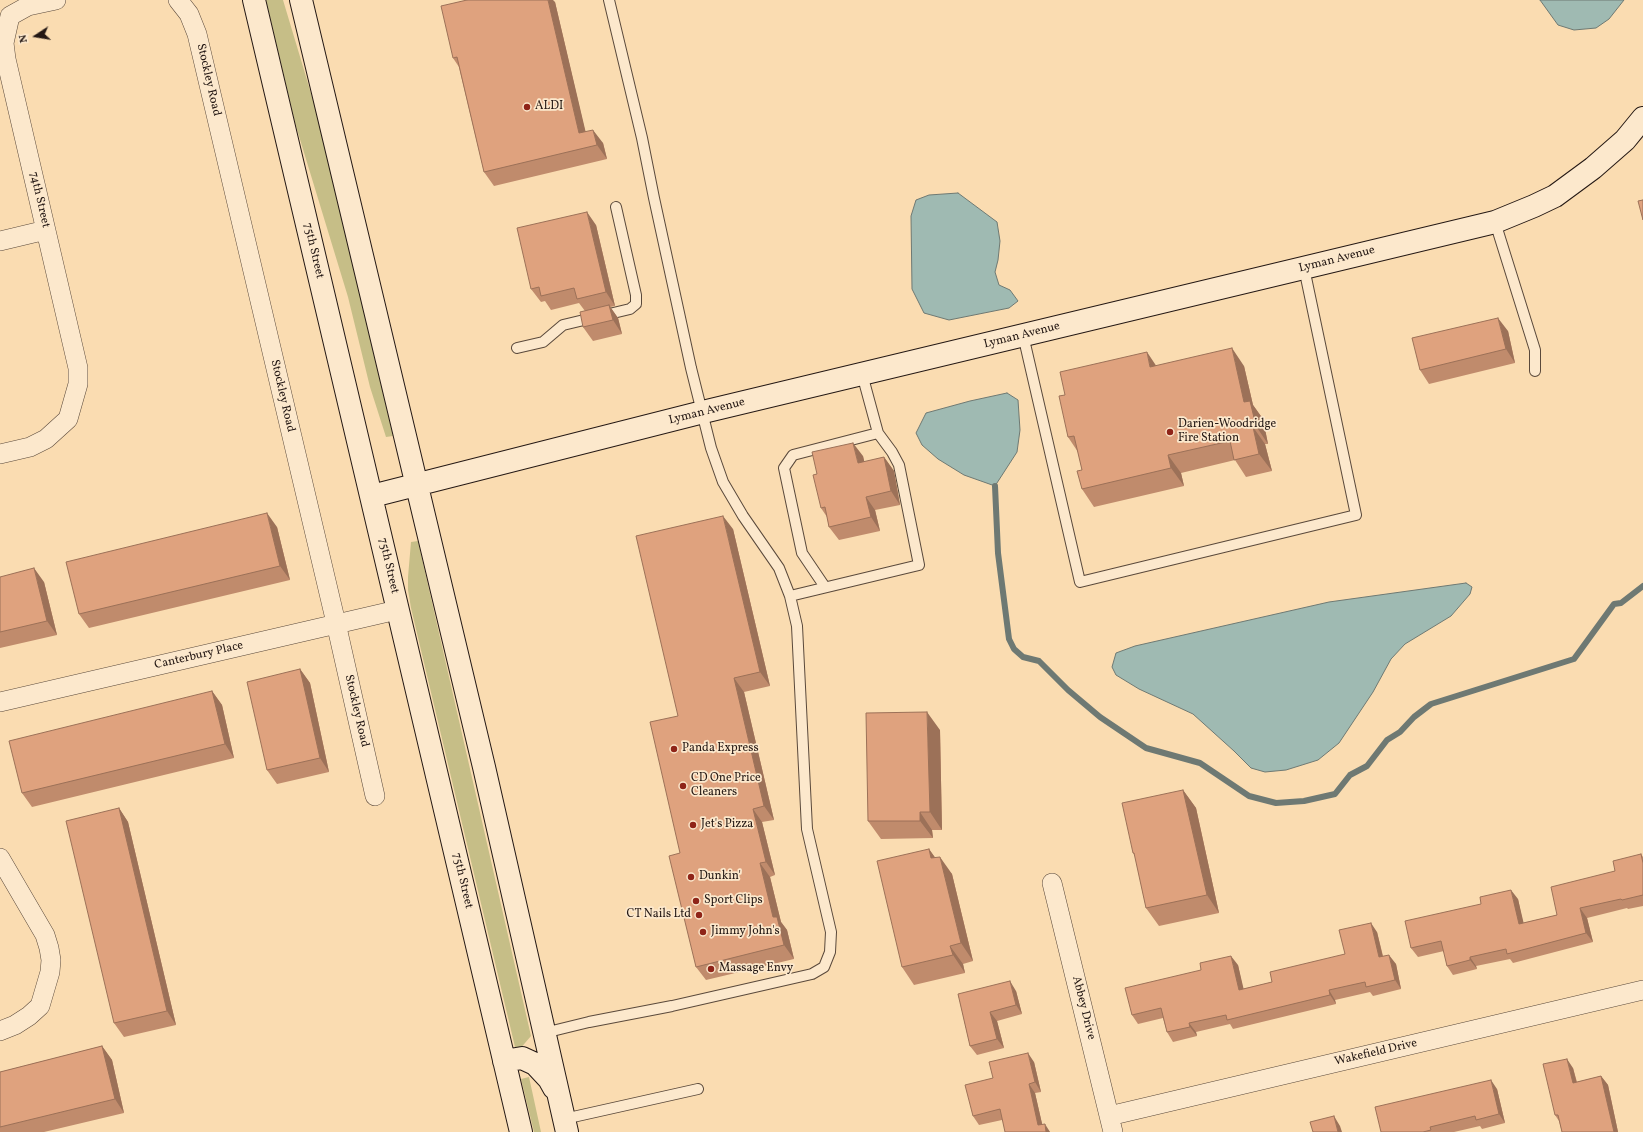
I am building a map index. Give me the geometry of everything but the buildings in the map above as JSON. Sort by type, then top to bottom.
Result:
[{"type":"main road","name":"75th Street","points":[[254,0],[372,496],[520,1132]]},
{"type":"main road","points":[[301,0],[418,485],[484,767],[565,1126]]},
{"type":"main road","name":"Lyman Avenue","points":[[372,496],[703,412],[1495,222],[1555,196],[1593,168],[1625,140],[1643,118]]},
{"type":"main road","points":[[504,1061],[522,1058],[535,1064],[549,1079],[559,1098]]},
{"type":"street","points":[[5,13],[56,0]]},
{"type":"street","name":"Stockley Road","points":[[178,0],[189,14],[197,34],[336,623],[375,796]]},
{"type":"street","name":"74th Street","points":[[0,454],[30,447],[46,439],[68,419],[78,384],[78,368],[6,59],[4,43],[5,13]]},
{"type":"street","points":[[0,241],[46,230]]},
{"type":"street","name":"Canterbury Place","points":[[0,702],[336,623],[398,610]]},
{"type":"street","points":[[0,858],[45,935],[50,954],[50,972],[40,1006],[29,1016],[15,1025],[0,1031]]},
{"type":"street","name":"Abbey Drive","points":[[1052,883],[1111,1124]]},
{"type":"street","name":"Wakefield Drive","points":[[1111,1124],[1643,990]]},
{"type":"lane","points":[[544,1033],[812,974],[824,967],[830,952],[831,932],[807,829],[797,626],[790,596],[779,568],[743,516],[723,482],[711,448],[691,368],[642,138],[609,0]]},
{"type":"lane","points":[[517,348],[543,342],[563,325],[630,309],[636,304],[636,295],[616,207]]},
{"type":"lane","points":[[1495,222],[1535,350],[1535,371]]},
{"type":"lane","points":[[1023,335],[1080,582],[1356,515],[1304,268]]},
{"type":"lane","points":[[790,596],[919,565],[899,465],[892,452],[878,433],[862,374]]},
{"type":"lane","points":[[825,587],[802,553],[784,468],[793,455],[878,433]]},
{"type":"lane","points":[[565,1126],[698,1089]]},
{"type":"shaded area","points":[[266,0],[283,0],[316,110],[393,436],[386,437],[370,387],[348,297],[295,123]]},
{"type":"shaded area","points":[[418,541],[531,1036],[519,1050],[516,1050],[515,1047],[411,608],[408,590],[408,577],[411,542]]},
{"type":"shaded area","points":[[529,1077],[541,1132],[534,1132],[521,1079]]},
{"type":"water","points":[[1540,0],[1624,0],[1609,19],[1596,28],[1574,30],[1558,25]]},
{"type":"water","points":[[958,193],[997,222],[1000,241],[995,272],[999,285],[1010,290],[1018,301],[1009,308],[949,320],[924,313],[912,289],[911,216],[916,200],[929,195]]},
{"type":"water","points":[[1007,393],[1018,400],[1020,430],[1017,452],[995,486],[964,475],[938,459],[922,445],[916,433],[926,413]]},
{"type":"water","points":[[1466,583],[1472,587],[1470,594],[1451,616],[1405,644],[1391,659],[1373,692],[1339,743],[1318,760],[1286,770],[1265,772],[1251,768],[1193,714],[1139,689],[1116,675],[1112,667],[1116,653],[1135,646],[1329,602]]},
{"type":"waterway","points":[[995,486],[998,553],[1009,639],[1014,649],[1023,657],[1039,661],[1068,690],[1100,717],[1146,748],[1200,763],[1249,796],[1276,803],[1304,801],[1335,794],[1350,775],[1367,766],[1387,740],[1400,732],[1414,717],[1431,704],[1574,659],[1614,604],[1621,603],[1643,586]]},
{"type":"place","name":"ALDI","points":[[527,107]]},
{"type":"place","name":"Darien-Woodridge Fire Station","points":[[1170,432]]},
{"type":"place","name":"Panda Express","points":[[674,749]]},
{"type":"place","name":"CD One Price Cleaners","points":[[683,786]]},
{"type":"place","name":"Jet's Pizza","points":[[693,825]]},
{"type":"place","name":"Dunkin'","points":[[691,877]]},
{"type":"place","name":"Sport Clips","points":[[696,901]]},
{"type":"place","name":"CT Nails Ltd","points":[[699,915]]},
{"type":"place","name":"Jimmy John's","points":[[703,932]]},
{"type":"place","name":"Massage Envy","points":[[711,969]]}]
